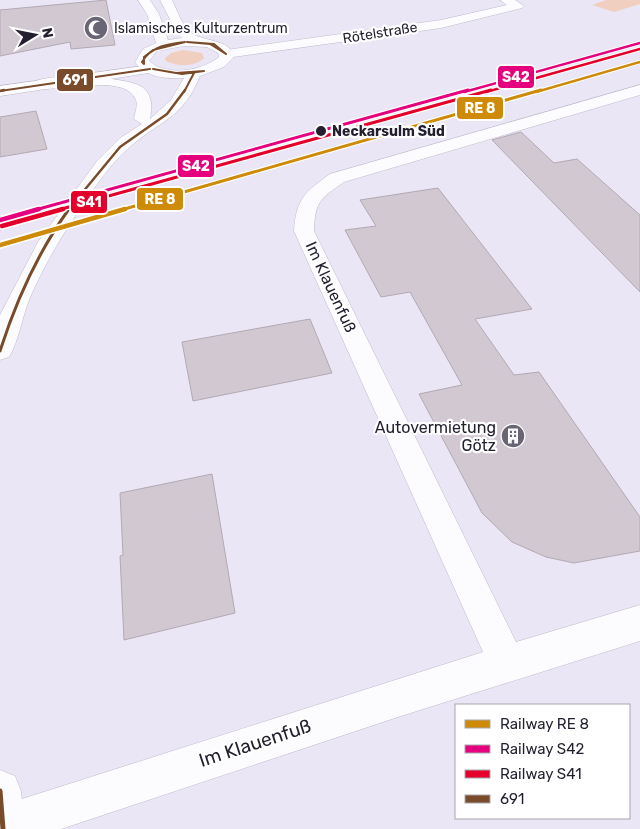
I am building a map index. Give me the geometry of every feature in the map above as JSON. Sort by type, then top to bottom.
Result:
[{"type":"street","points":[[144,0],[153,14],[163,45]]},
{"type":"street","points":[[166,0],[183,33],[195,42]]},
{"type":"street","name":"Rötelstraße","points":[[226,54],[441,24],[518,6],[506,0]]},
{"type":"street","points":[[0,82],[113,64],[152,66],[194,73],[215,67],[226,58],[226,54],[212,44],[195,42],[163,45],[150,51],[152,66],[166,89],[164,94],[139,126],[91,178],[53,237],[26,284],[2,340],[0,351]]},
{"type":"street","points":[[0,91],[152,66]]},
{"type":"street","points":[[139,126],[162,118],[176,105],[188,88],[194,73]]},
{"type":"street","points":[[38,85],[97,81],[128,84],[142,92],[145,101],[139,126]]},
{"type":"street","name":"Im Klauenfuß","points":[[507,663],[304,230],[305,209],[320,190],[337,178],[640,90]]},
{"type":"street","name":"Im Klauenfuß","points":[[2,815],[177,768],[507,663],[640,623]]},
{"type":"shaded area","points":[[606,0],[640,0],[640,4],[614,12],[592,5]]},
{"type":"shaded area","points":[[183,50],[202,53],[204,58],[196,63],[186,65],[166,61],[165,58],[171,53]]},
{"type":"building","points":[[106,0],[115,45],[71,49],[70,42],[0,56],[0,10]]},
{"type":"building","points":[[36,111],[47,149],[0,157],[0,117]]},
{"type":"building","points":[[521,132],[554,163],[577,159],[640,215],[640,292],[492,140]]},
{"type":"building","name":"Autovermietung Götz","points":[[438,188],[532,309],[475,319],[514,375],[539,372],[640,517],[640,551],[574,563],[546,557],[512,542],[482,513],[419,394],[462,385],[410,292],[381,297],[345,230],[376,226],[360,200]]},
{"type":"building","points":[[310,319],[332,373],[193,401],[182,342]]},
{"type":"building","points":[[212,474],[235,613],[124,640],[120,556],[123,555],[120,493]]},
{"type":"transit line","name":"691","points":[[144,64],[142,62],[145,57],[154,49],[185,42]]},
{"type":"transit line","name":"691","points":[[144,64],[144,57],[153,50],[185,42]]},
{"type":"transit line","name":"691","points":[[187,42],[210,44],[226,54]]},
{"type":"transit line","name":"691","points":[[187,42],[214,44],[226,54]]},
{"type":"transit line","points":[[0,245],[640,62]]},
{"type":"transit line","name":"691","points":[[0,91],[150,69]]},
{"type":"transit line","name":"691","points":[[153,69],[176,73],[204,71]]},
{"type":"transit line","name":"691","points":[[153,69],[182,74],[204,71]]},
{"type":"transit line","name":"691","points":[[0,351],[20,295],[33,268],[64,216],[100,168],[120,147],[161,119],[172,109],[194,73]]},
{"type":"transit line","name":"691","points":[[0,791],[3,829]]},
{"type":"rail line","name":"S42","points":[[0,220],[640,43]]},
{"type":"rail line","name":"S41","points":[[2,226],[640,49]]},
{"type":"place","name":"Islamisches Kulturzentrum","points":[[96,28]]},
{"type":"place","name":"Neckarsulm Süd","points":[[321,131]]},
{"type":"place","name":"Autovermietung Götz","points":[[513,436]]}]
